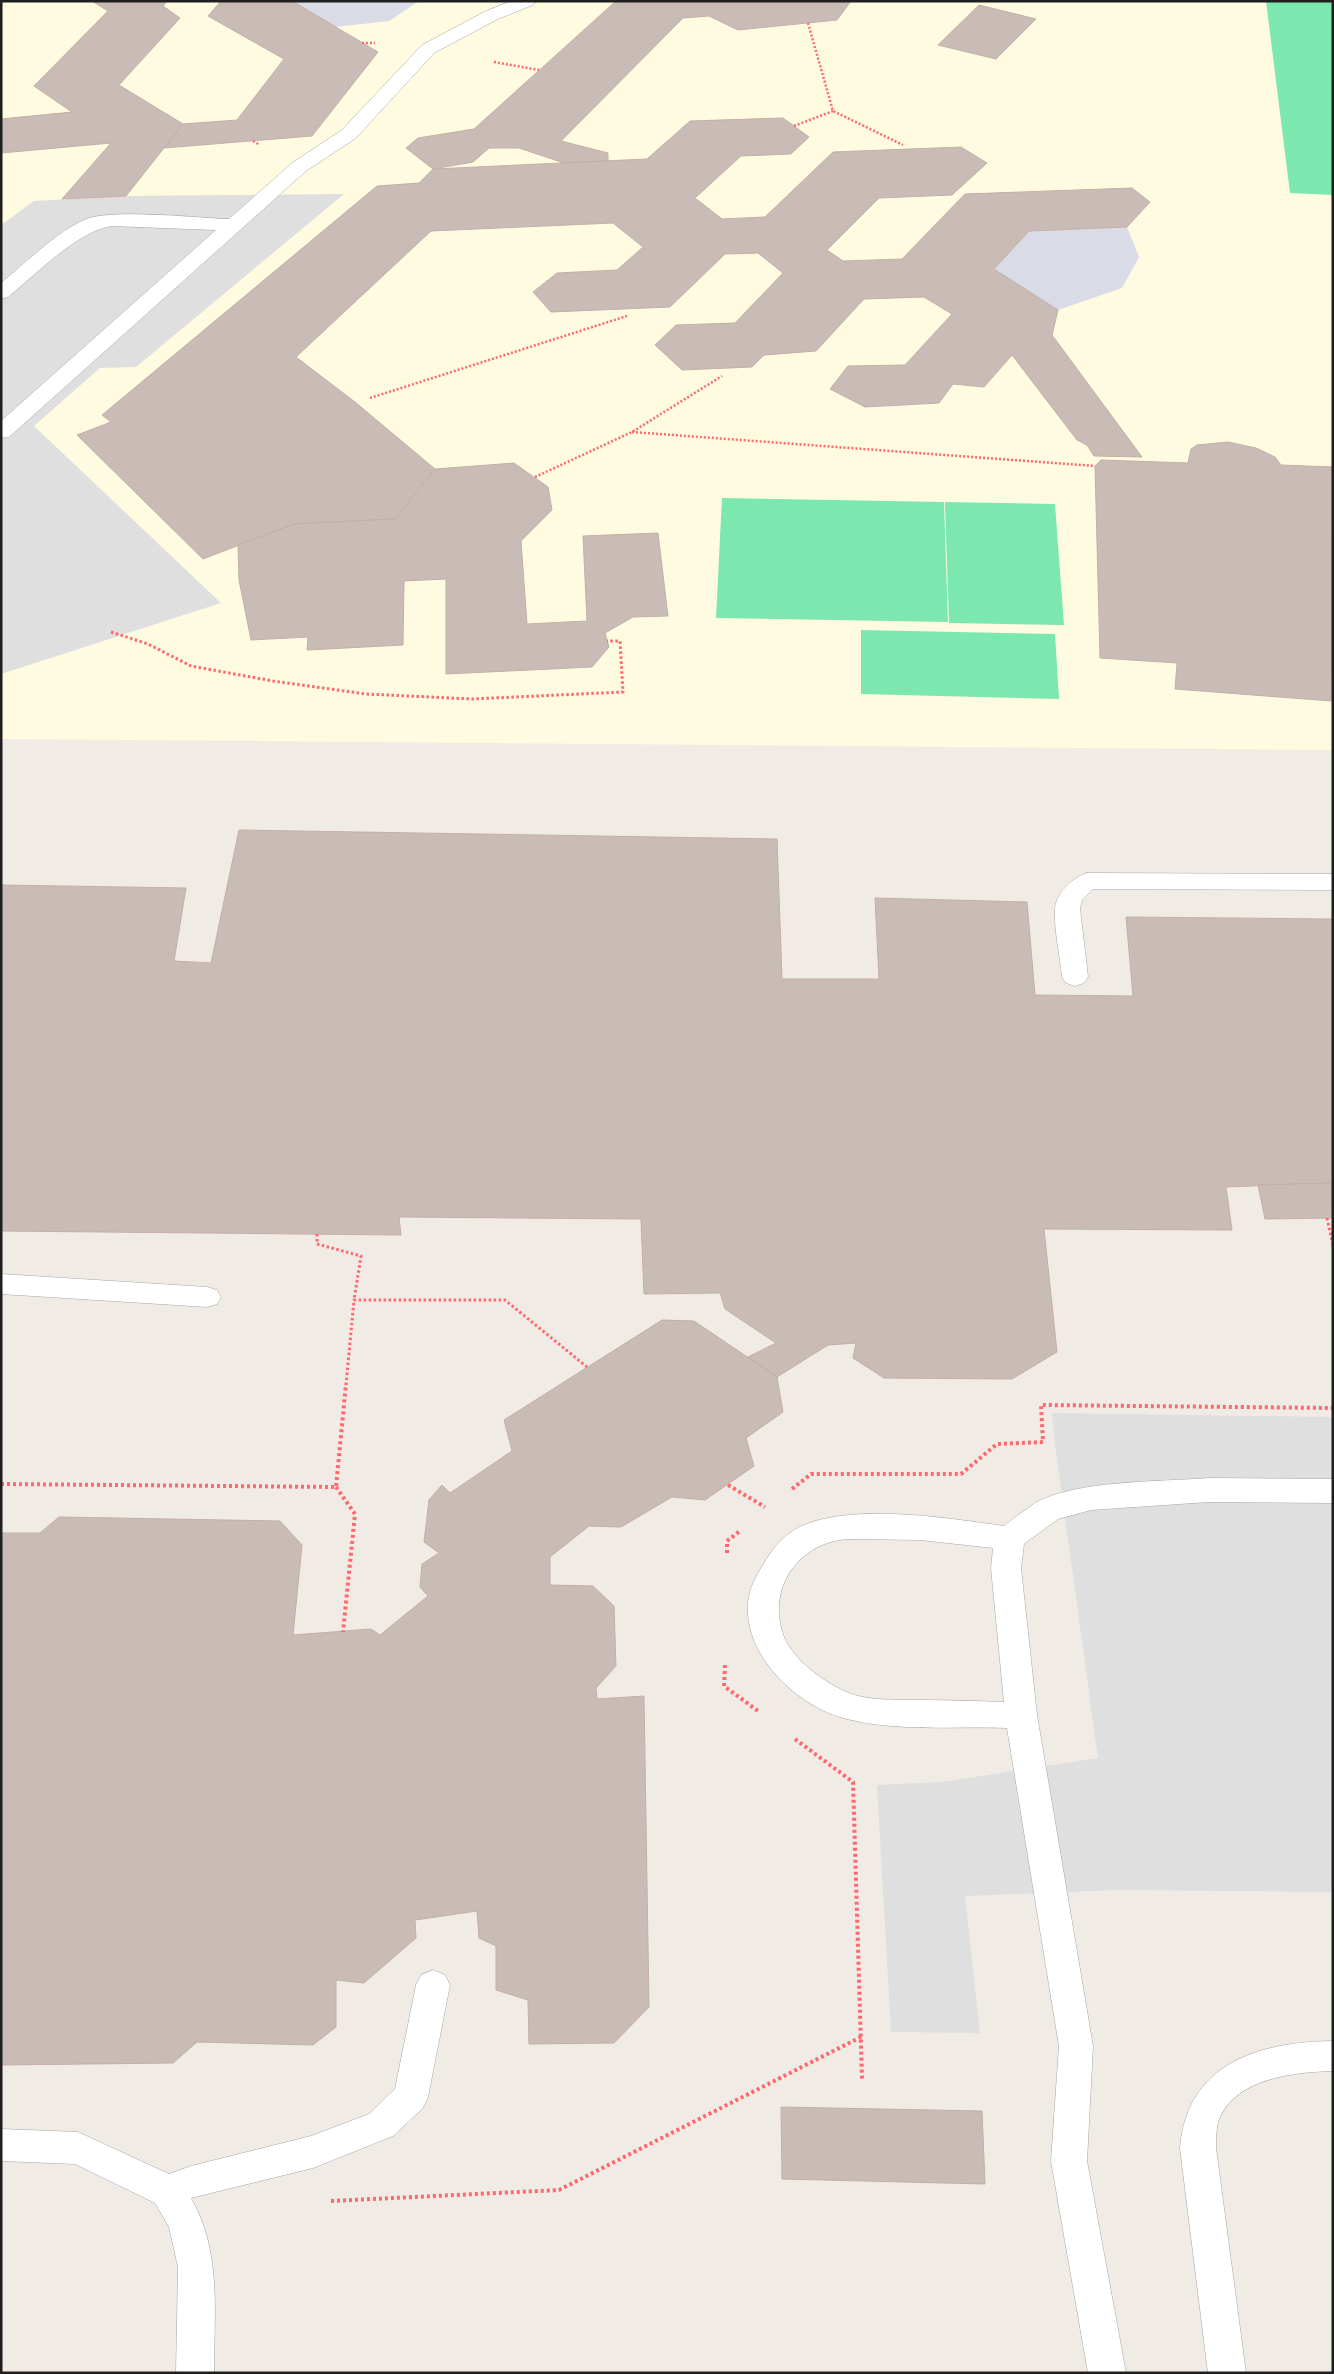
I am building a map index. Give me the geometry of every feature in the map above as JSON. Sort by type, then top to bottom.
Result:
[{"type":"lane","points":[[1,432],[299,167],[349,134],[428,49],[492,15],[527,1]]},
{"type":"lane","points":[[1,293],[76,232],[92,223],[111,220],[236,225]]},
{"type":"lane","points":[[1075,977],[1067,908],[1071,897],[1087,881],[1333,882]]},
{"type":"lane","points":[[1,1284],[207,1297]]},
{"type":"lane","points":[[1021,1715],[867,1711],[831,1699],[801,1680],[780,1660],[767,1636],[762,1616],[763,1595],[769,1576],[796,1544],[808,1536],[826,1529],[909,1526],[1009,1538],[1047,1511],[1068,1503],[1091,1498],[1209,1490],[1333,1490]]},
{"type":"lane","points":[[1009,1538],[1006,1577],[1021,1715],[1076,2046],[1069,2160],[1107,2373]]},
{"type":"lane","points":[[168,2190],[191,2182],[313,2152],[381,2125],[411,2097],[433,1985]]},
{"type":"lane","points":[[1227,2373],[1198,2148],[1200,2127],[1207,2108],[1222,2088],[1243,2074],[1265,2065],[1315,2055],[1333,2056]]},
{"type":"lane","points":[[1,2145],[78,2148],[168,2190],[186,2223],[196,2267],[195,2373]]},
{"type":"path","points":[[808,23],[833,112]]},
{"type":"path","points":[[794,126],[833,112],[903,144]]},
{"type":"path","points":[[370,398],[627,316]]},
{"type":"path","points":[[534,477],[632,432],[722,376]]},
{"type":"path","points":[[632,432],[1095,466]]},
{"type":"path","points":[[111,632],[148,644],[191,666],[273,682],[366,694],[472,699],[623,692],[620,641],[607,641]]},
{"type":"path","points":[[1327,1218],[1333,1245]]},
{"type":"path","points":[[318,1234],[317,1244],[361,1256],[354,1300],[336,1487],[355,1514],[343,1632]]},
{"type":"path","points":[[354,1300],[505,1300],[587,1367]]},
{"type":"path","points":[[790,1491],[811,1474],[961,1474],[997,1444],[1043,1442],[1041,1405],[1333,1408]]},
{"type":"path","points":[[1,1484],[336,1487]]},
{"type":"path","points":[[728,1484],[768,1508],[761,1514]]},
{"type":"path","points":[[727,1560],[728,1541],[748,1525]]},
{"type":"path","points":[[725,1657],[724,1686],[762,1714]]},
{"type":"path","points":[[793,1737],[853,1782],[862,2079]]},
{"type":"path","points":[[324,2201],[559,2190],[861,2037]]},
{"type":"shaded area","points":[[1,1],[1333,1],[1333,750],[1,739]]},
{"type":"shaded area","points":[[292,1],[419,1],[389,21],[335,27]]},
{"type":"shaded area","points":[[344,194],[136,367],[100,368],[34,426],[221,603],[1,674],[1,225],[34,201],[126,196]]},
{"type":"shaded area","points":[[1127,227],[1139,257],[1122,288],[1058,310],[994,269],[1029,231]]},
{"type":"shaded area","points":[[1052,1413],[1333,1417],[1333,1892],[1120,1890],[965,1896],[980,2033],[891,2032],[877,1785],[942,1782],[1098,1758]]},
{"type":"green space","points":[[1266,1],[1333,1],[1333,195],[1290,193]]},
{"type":"green space","points":[[722,498],[944,502],[948,622],[716,618]]},
{"type":"green space","points":[[945,502],[1055,504],[1064,625],[949,623]]},
{"type":"green space","points":[[861,630],[1055,634],[1059,699],[861,694]]},
{"type":"building","points":[[92,1],[167,1],[163,6],[180,18],[119,85],[183,124],[126,196],[62,199],[111,143],[1,153],[1,119],[72,112],[34,86],[108,11]]},
{"type":"building","points":[[221,1],[292,1],[378,52],[312,136],[164,148],[183,124],[237,120],[284,59],[208,16]]},
{"type":"building","points":[[616,1],[851,1],[837,20],[738,30],[709,16],[683,18],[561,141],[608,153],[608,161],[564,163],[519,148],[489,148],[473,162],[433,169],[406,148],[418,138],[474,129]]},
{"type":"building","points":[[979,5],[1036,19],[996,59],[938,45]]},
{"type":"building","points":[[783,118],[809,137],[791,154],[741,156],[695,198],[722,219],[765,217],[833,152],[961,147],[987,163],[952,195],[879,198],[827,250],[843,261],[902,259],[965,194],[1132,188],[1150,202],[1127,227],[1029,231],[994,269],[1058,310],[1052,335],[1142,457],[1094,456],[1087,445],[1077,440],[1012,355],[984,387],[953,384],[939,403],[865,407],[830,389],[848,366],[905,365],[952,314],[924,297],[864,299],[816,351],[764,355],[752,367],[682,370],[655,345],[676,325],[735,323],[783,273],[758,253],[725,254],[670,307],[551,312],[533,292],[557,273],[617,270],[643,247],[613,223],[431,231],[296,357],[355,402],[435,469],[395,519],[294,524],[203,559],[77,435],[111,422],[102,415],[377,186],[419,183],[433,169],[647,159],[690,121]]},
{"type":"building","points":[[1228,442],[1256,448],[1275,457],[1281,465],[1333,467],[1331,701],[1175,689],[1177,663],[1100,658],[1095,466],[1101,460],[1188,463],[1191,449],[1197,445]]},
{"type":"building","points":[[514,463],[548,487],[552,510],[521,541],[527,624],[587,621],[583,536],[658,533],[668,616],[633,617],[605,633],[609,647],[592,667],[446,674],[446,579],[404,581],[403,645],[307,650],[308,637],[251,640],[239,580],[238,545],[294,524],[395,519],[435,469]]},
{"type":"building","points":[[239,830],[777,839],[782,979],[879,979],[875,898],[1027,902],[1035,995],[1133,996],[1126,917],[1333,919],[1333,1195],[1331,1183],[1226,1187],[1232,1230],[1044,1229],[1057,1352],[1012,1379],[884,1378],[853,1358],[856,1343],[828,1345],[777,1377],[748,1357],[776,1343],[725,1309],[720,1293],[644,1294],[641,1219],[399,1217],[401,1235],[1,1231],[1,885],[186,888],[174,961],[211,963]]},
{"type":"building","points":[[1331,1183],[1333,1218],[1265,1219],[1258,1185]]},
{"type":"building","points":[[662,1320],[694,1321],[777,1377],[783,1412],[746,1438],[754,1466],[705,1500],[672,1497],[621,1527],[589,1526],[550,1557],[550,1585],[593,1586],[614,1606],[616,1666],[596,1688],[597,1699],[644,1696],[649,2007],[614,2043],[529,2044],[528,2000],[496,1990],[496,1946],[479,1938],[477,1911],[415,1920],[416,1938],[364,1983],[336,1980],[336,2027],[313,2045],[197,2042],[173,2063],[1,2065],[1,1533],[40,1533],[59,1517],[280,1521],[302,1545],[293,1635],[371,1629],[380,1635],[428,1596],[420,1587],[422,1564],[439,1553],[424,1542],[429,1500],[442,1485],[450,1493],[512,1451],[504,1420]]},
{"type":"building","points":[[781,2107],[982,2111],[985,2184],[782,2179]]}]
